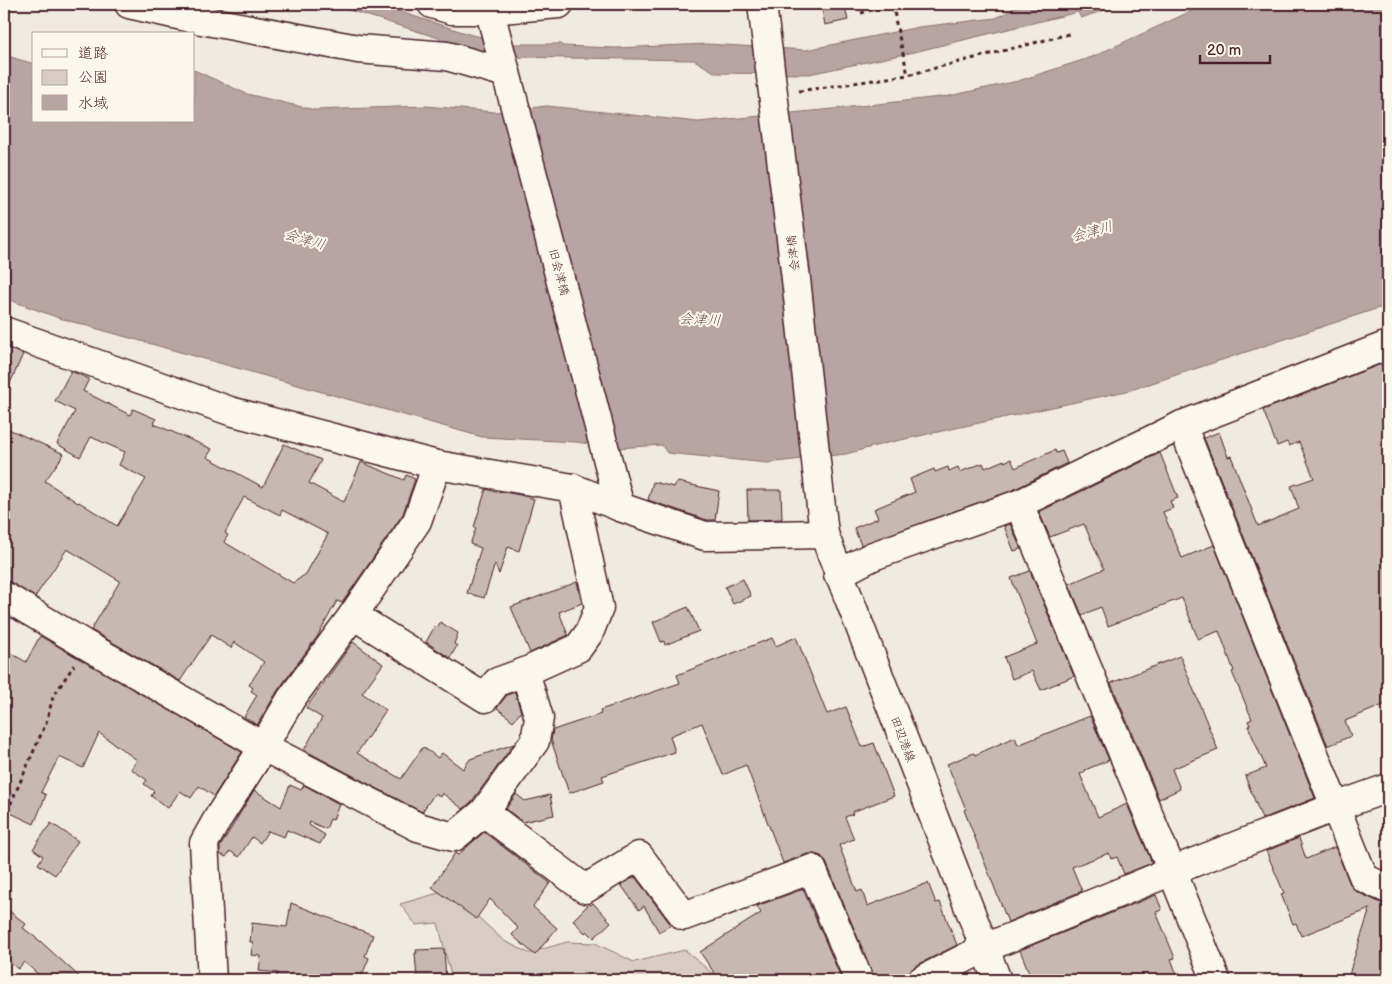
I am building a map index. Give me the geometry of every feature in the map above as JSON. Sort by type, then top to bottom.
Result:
[{"type":"street","points":[[129,4],[196,19],[358,49],[447,56],[506,73]]},
{"type":"street","points":[[432,4],[452,10],[559,4]]},
{"type":"street","name":"旧会津橋","points":[[489,7],[620,507]]},
{"type":"street","name":"会津橋","points":[[763,8],[796,279],[819,495]]},
{"type":"street","points":[[4,331],[230,411],[437,465],[573,488],[620,507],[705,536],[824,534]]},
{"type":"street","points":[[838,574],[873,556],[1019,504],[1182,425],[1388,345]]},
{"type":"street","points":[[1182,425],[1364,878],[1388,889]]},
{"type":"street","points":[[212,980],[204,843],[264,747],[291,699],[353,615],[417,522],[437,465]]},
{"type":"street","points":[[353,615],[485,698],[497,682],[578,648],[589,633],[599,608],[573,488]]},
{"type":"street","name":"田辺港線","points":[[819,495],[824,534],[838,574],[997,980]]},
{"type":"street","points":[[1019,504],[1216,980]]},
{"type":"street","points":[[4,596],[264,747],[418,827],[454,837],[484,812],[535,741],[538,718],[524,672]]},
{"type":"street","points":[[922,980],[985,948],[1335,807],[1388,788]]},
{"type":"street","points":[[484,812],[585,889],[639,856],[684,916],[812,869],[859,980]]},
{"type":"path","points":[[861,13],[894,4],[895,19],[908,75]]},
{"type":"path","points":[[817,89],[908,75],[1069,34]]},
{"type":"path","points":[[4,820],[46,723],[53,697],[86,645]]},
{"type":"path","points":[[4,808],[8,810]]},
{"type":"green space","points":[[449,890],[504,941],[529,953],[567,942],[595,943],[634,962],[685,950],[713,974],[713,980],[452,980],[438,923],[416,925],[400,904]]},
{"type":"water","points":[[330,4],[376,4],[472,35],[514,44],[561,44],[562,46],[616,48],[707,44],[806,50],[919,27],[996,18],[1022,4],[1122,4],[1081,18],[1078,12],[910,53],[809,74],[716,73],[694,60],[508,57],[474,49]]},
{"type":"water","name":"会津川","points":[[1197,4],[1388,4],[1388,305],[1131,390],[887,443],[846,454],[767,463],[667,453],[662,445],[617,448],[576,442],[482,437],[59,318],[4,298],[4,55],[32,63],[32,122],[195,122],[195,70],[247,94],[315,110],[425,106],[495,112],[547,106],[698,122],[949,96],[1018,81],[1092,57],[1200,7]]},
{"type":"building","points":[[821,4],[844,4],[848,20],[825,25]]},
{"type":"building","points":[[4,347],[23,354],[4,397]]},
{"type":"building","points":[[1384,363],[1388,376],[1388,703],[1345,721],[1351,736],[1328,746],[1204,438],[1219,432],[1228,457],[1231,456],[1258,526],[1299,509],[1291,486],[1314,478],[1299,442],[1289,446],[1287,442],[1277,446],[1263,410]]},
{"type":"building","points":[[71,371],[89,379],[83,391],[130,415],[133,409],[156,419],[154,424],[212,449],[207,457],[263,487],[284,444],[321,460],[309,483],[344,502],[361,462],[404,480],[406,475],[415,479],[403,514],[342,603],[337,601],[317,637],[278,690],[257,725],[244,717],[257,695],[251,691],[253,688],[249,685],[264,662],[234,642],[231,648],[211,635],[180,681],[91,630],[120,581],[67,549],[35,597],[4,580],[4,427],[64,454],[45,481],[117,526],[146,479],[119,465],[125,452],[91,437],[80,457],[57,444],[75,411],[55,401]],"holes":[[[244,497],[280,515],[282,510],[328,534],[306,574],[293,583],[224,542],[228,535],[225,533]]]},
{"type":"building","points":[[1055,450],[1056,453],[1062,451],[1067,463],[1013,490],[861,545],[854,528],[878,518],[874,509],[915,492],[910,479],[934,469],[935,472],[948,467],[949,471],[958,467],[960,472],[983,463],[985,468],[1011,459],[1015,468]]},
{"type":"building","points":[[1160,453],[1178,498],[1170,501],[1173,508],[1163,512],[1182,558],[1214,545],[1315,798],[1262,819],[1245,776],[1266,768],[1248,726],[1250,725],[1248,721],[1252,719],[1232,672],[1234,671],[1219,631],[1198,639],[1182,598],[1108,626],[1101,607],[1082,615],[1069,584],[1104,569],[1084,524],[1050,537],[1039,512]]},
{"type":"building","points":[[653,482],[674,487],[678,482],[719,491],[715,520],[707,520],[648,500]]},
{"type":"building","points":[[486,489],[534,499],[519,551],[508,547],[499,574],[495,564],[484,598],[467,593],[481,548],[470,544]]},
{"type":"building","points":[[747,490],[781,490],[782,519],[748,520]]},
{"type":"building","points":[[1010,524],[1021,549],[1014,551],[1004,526]]},
{"type":"building","points":[[1030,571],[1074,676],[1041,690],[1032,671],[1012,679],[1004,657],[1037,644],[1011,578]]},
{"type":"building","points":[[743,579],[751,596],[733,604],[725,587]]},
{"type":"building","points":[[577,582],[582,603],[559,612],[568,635],[530,653],[511,607]]},
{"type":"building","points":[[688,607],[699,631],[665,645],[664,641],[661,642],[653,622]]},
{"type":"building","points":[[440,622],[458,633],[454,644],[457,646],[450,658],[426,642],[435,626],[438,627]]},
{"type":"building","points":[[40,636],[242,752],[214,796],[199,786],[191,798],[180,791],[168,808],[151,796],[154,791],[144,784],[147,780],[131,769],[137,760],[99,733],[83,768],[59,757],[41,792],[46,795],[34,824],[4,810],[4,649],[26,662]]},
{"type":"building","points":[[796,637],[827,714],[846,707],[862,747],[874,743],[894,796],[852,812],[853,814],[845,817],[854,839],[839,845],[857,892],[862,890],[867,906],[928,883],[936,903],[940,902],[957,945],[915,966],[909,972],[907,980],[874,980],[826,862],[821,856],[807,854],[783,863],[746,765],[723,775],[702,723],[670,736],[675,752],[602,776],[604,781],[569,793],[551,740],[553,730],[601,714],[600,710],[680,683],[677,675],[772,638],[776,646]]},
{"type":"building","points":[[353,642],[383,664],[362,693],[386,710],[357,753],[401,779],[423,747],[438,758],[442,753],[463,769],[470,759],[514,744],[472,801],[463,809],[442,793],[440,797],[435,793],[422,812],[304,750],[322,718],[306,708]]},
{"type":"building","points":[[1180,656],[1218,750],[1172,769],[1180,789],[1159,799],[1111,683]]},
{"type":"building","points":[[515,692],[521,712],[513,721],[497,708],[507,695]]},
{"type":"building","points":[[1090,716],[1109,760],[1080,774],[1098,817],[1127,804],[1152,863],[1124,874],[1117,857],[1111,859],[1109,853],[1072,867],[1082,891],[1008,922],[964,810],[966,809],[947,764],[974,753],[975,755],[1015,737],[1018,745]]},
{"type":"building","points":[[290,785],[301,790],[304,785],[339,804],[333,820],[330,819],[326,829],[310,822],[309,825],[325,835],[320,844],[287,830],[284,837],[268,831],[260,843],[252,837],[239,857],[230,851],[226,857],[220,854],[220,847],[254,790],[281,807]]},
{"type":"building","points":[[516,794],[525,801],[550,795],[554,815],[523,822],[506,809]]},
{"type":"building","points":[[51,823],[78,841],[55,875],[38,864],[43,856],[33,849]]},
{"type":"building","points":[[484,832],[550,883],[533,907],[557,928],[535,955],[512,935],[518,928],[490,899],[476,919],[432,887],[455,853],[458,855]]},
{"type":"building","points":[[1299,838],[1306,859],[1335,847],[1350,884],[1357,892],[1381,903],[1388,904],[1388,980],[1348,980],[1370,909],[1301,936],[1296,923],[1293,924],[1281,894],[1284,893],[1266,851]]},
{"type":"building","points":[[635,877],[671,925],[659,932],[644,906],[639,910],[621,885]]},
{"type":"building","points":[[803,889],[842,980],[719,980],[700,952],[761,913],[757,906]]},
{"type":"building","points":[[1156,895],[1162,910],[1156,912],[1175,958],[1171,959],[1179,980],[1032,980],[1020,950]]},
{"type":"building","points":[[291,903],[373,935],[365,956],[369,958],[360,980],[275,980],[278,973],[259,971],[261,956],[251,955],[253,942],[250,942],[252,923],[287,927]]},
{"type":"building","points":[[593,903],[611,922],[594,938],[587,931],[585,933],[573,920],[589,904]]},
{"type":"building","points":[[4,907],[26,924],[23,928],[83,980],[45,980],[24,962],[18,969],[4,958]]},
{"type":"building","points":[[444,949],[446,980],[417,980],[416,950]]}]
